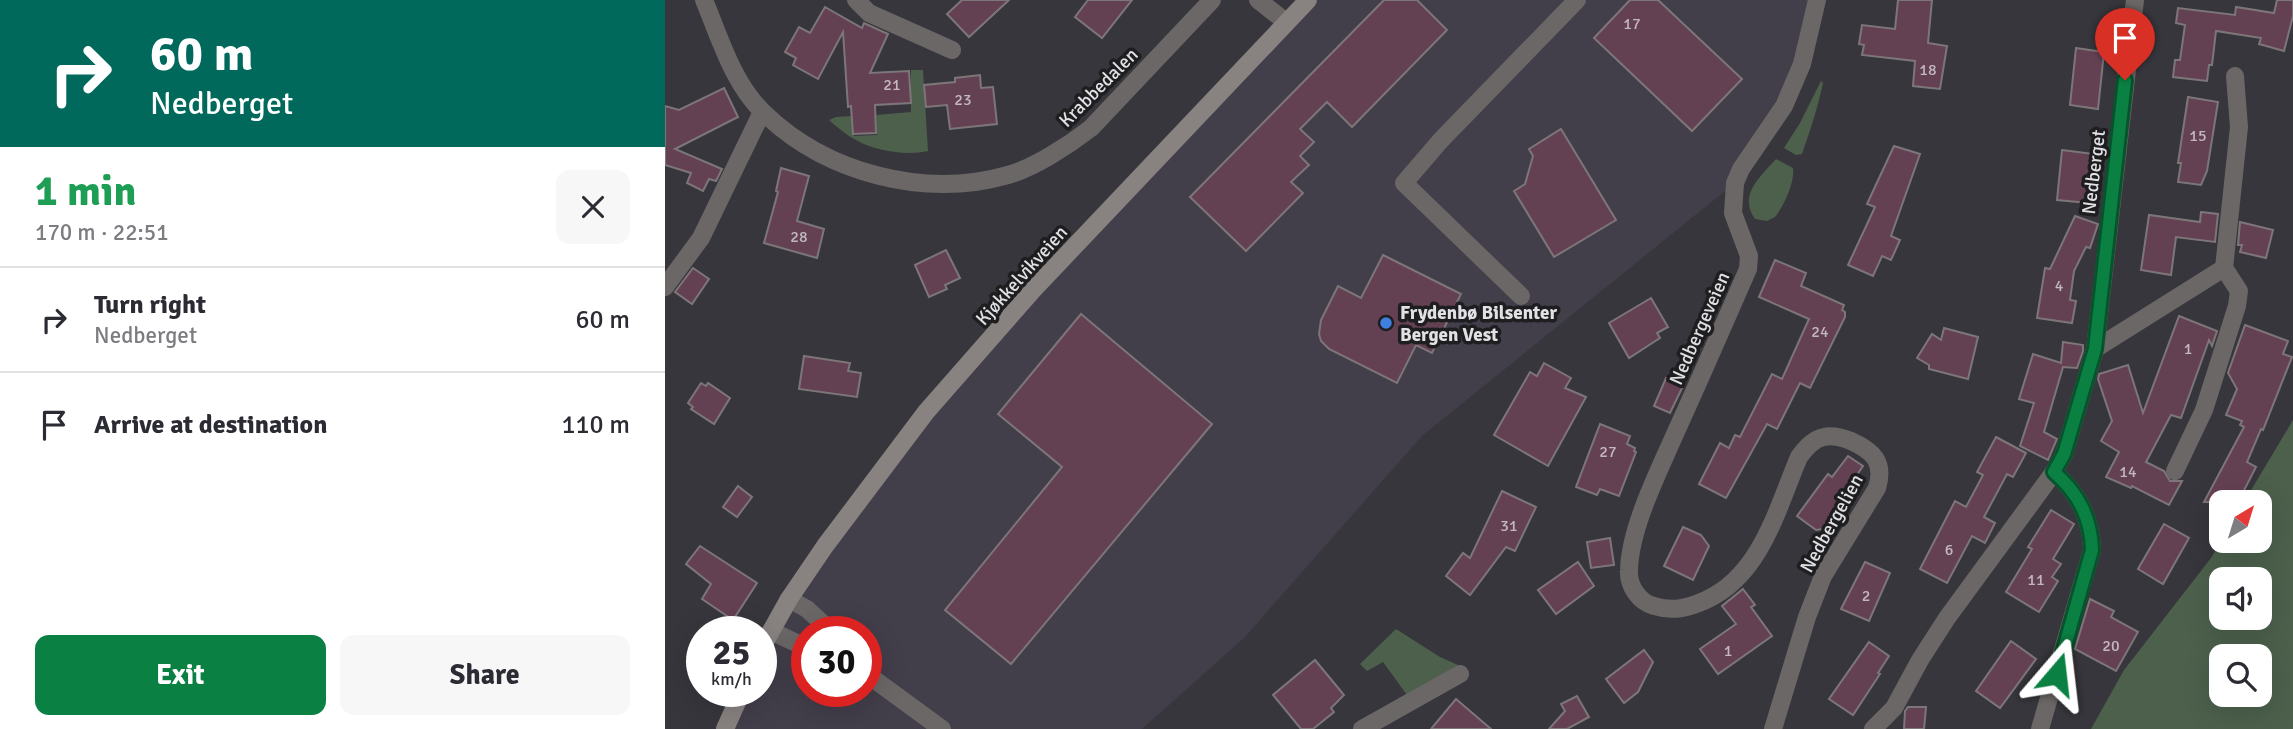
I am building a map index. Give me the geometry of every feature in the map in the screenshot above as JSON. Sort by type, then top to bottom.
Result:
[{"type":"main road","name":"Kjøkkelvikveien","points":[[777,620],[863,493],[926,412],[1033,290],[1308,0]]},
{"type":"main road","points":[[725,729],[735,707]]},
{"type":"street","name":"Krabbedalen","points":[[705,0],[736,75],[762,112],[794,137],[838,163],[893,180],[944,183],[979,181],[1010,175],[1068,146],[1091,128],[1212,0]]},
{"type":"street","points":[[856,0],[869,13],[952,50]]},
{"type":"street","points":[[1258,0],[1286,22]]},
{"type":"street","points":[[1521,296],[1404,183],[1441,140],[1577,0]]},
{"type":"street","name":"Nedbergeveien","points":[[1640,599],[1629,572],[1633,543],[1653,486],[1748,269],[1749,256],[1733,213],[1735,183],[1741,169],[1784,106],[1802,64],[1817,0]]},
{"type":"street","name":"Nedberget","points":[[2054,472],[2064,454],[2095,349],[2135,0]]},
{"type":"street","points":[[2175,471],[2204,410],[2238,306],[2239,291],[2224,268],[2239,127],[2235,76]]},
{"type":"street","points":[[665,287],[701,238],[762,112]]},
{"type":"street","points":[[2095,349],[2224,268]]},
{"type":"street","name":"Nedbergelien","points":[[1640,599],[1652,606],[1673,610],[1689,608],[1717,595],[1742,575],[1761,548],[1798,457],[1807,446],[1823,437],[1833,437],[1867,449],[1878,463],[1880,478],[1877,488],[1823,576],[1807,617],[1773,729]]},
{"type":"street","points":[[1873,729],[1894,708],[1947,618],[2054,472],[2081,502],[2092,531],[2092,550],[2039,729]]},
{"type":"street","points":[[789,599],[815,616]]},
{"type":"street","points":[[1362,729],[1460,674]]},
{"type":"street","points":[[882,685],[942,729]]},
{"type":"shaded area","points":[[1318,0],[1817,0],[1809,35],[1735,183],[1422,436],[1244,638],[1142,729],[730,729],[740,707],[777,707],[777,634],[843,521],[939,396],[1286,22]]},
{"type":"green space","points":[[911,70],[923,70],[928,151],[901,153],[872,147],[849,136],[829,120],[853,116],[854,136],[877,135],[876,115],[911,112]]},
{"type":"green space","points":[[1821,81],[1821,92],[1808,137],[1802,154],[1796,155],[1784,148]]},
{"type":"green space","points":[[1776,159],[1793,168],[1791,187],[1775,217],[1767,221],[1755,219],[1750,210],[1750,194]]},
{"type":"green space","points":[[2293,420],[2293,729],[2091,729],[2124,670],[2214,553],[2272,553],[2272,490],[2251,490]]},
{"type":"green space","points":[[1396,629],[1440,657],[1458,665],[1407,695],[1383,662],[1367,671],[1360,664]]},
{"type":"building","points":[[962,0],[1009,0],[969,37],[947,14]]},
{"type":"building","points":[[1088,0],[1132,0],[1102,38],[1075,17]]},
{"type":"building","points":[[1384,0],[1417,0],[1447,30],[1352,127],[1327,102],[1300,129],[1314,142],[1300,156],[1309,165],[1291,182],[1303,193],[1246,251],[1190,197]]},
{"type":"building","points":[[1630,0],[1658,0],[1742,79],[1692,131],[1594,38]]},
{"type":"building","points":[[1898,0],[1932,0],[1928,43],[1947,46],[1940,89],[1913,86],[1915,61],[1862,55],[1864,45],[1859,44],[1862,25],[1895,29]]},
{"type":"building","points":[[2277,0],[2293,0],[2293,16],[2284,51],[2259,44],[2261,38],[2216,31],[2207,81],[2173,77],[2175,60],[2180,60],[2185,25],[2176,23],[2178,8],[2235,15],[2236,7],[2274,13]]},
{"type":"building","points":[[825,7],[862,28],[864,23],[888,34],[870,73],[909,71],[911,103],[875,105],[876,133],[853,134],[851,106],[848,107],[843,32],[818,79],[793,65],[796,58],[785,52],[799,27],[810,33]]},
{"type":"building","points":[[2076,48],[2104,52],[2098,109],[2070,105]]},
{"type":"building","points":[[980,75],[981,88],[993,87],[997,124],[950,129],[947,105],[926,107],[924,85],[955,82],[955,78]]},
{"type":"building","points":[[724,88],[738,117],[675,149],[722,169],[716,181],[709,179],[703,191],[687,183],[691,173],[665,165],[665,106],[679,110]]},
{"type":"building","points":[[2188,97],[2218,102],[2207,171],[2201,185],[2178,182],[2181,163],[2178,163]]},
{"type":"building","points":[[1561,129],[1616,220],[1554,257],[1514,191],[1525,184],[1533,156],[1529,149]]},
{"type":"building","points":[[1894,146],[1920,154],[1891,236],[1900,240],[1891,260],[1882,256],[1873,276],[1848,265],[1875,207],[1867,204]]},
{"type":"building","points":[[2062,150],[2094,154],[2088,203],[2057,200]]},
{"type":"building","points":[[781,168],[809,176],[797,221],[824,229],[817,258],[764,243],[778,192],[776,191]]},
{"type":"building","points":[[2201,212],[2218,214],[2215,242],[2176,237],[2171,275],[2141,270],[2149,215],[2200,222]]},
{"type":"building","points":[[2075,216],[2098,224],[2090,248],[2086,247],[2074,271],[2070,300],[2076,301],[2072,323],[2037,318],[2045,268],[2050,269]]},
{"type":"building","points":[[2240,222],[2273,230],[2266,258],[2240,252]]},
{"type":"building","points":[[946,250],[960,278],[945,285],[947,289],[929,297],[915,265]]},
{"type":"building","points":[[1383,255],[1461,294],[1432,353],[1416,345],[1397,383],[1329,349],[1321,341],[1319,334],[1321,320],[1338,286],[1361,298]]},
{"type":"building","points":[[1775,260],[1806,273],[1801,286],[1844,305],[1842,310],[1845,317],[1810,388],[1800,383],[1777,429],[1767,424],[1726,498],[1699,484],[1720,443],[1729,448],[1735,435],[1740,437],[1772,374],[1782,379],[1809,319],[1759,297]]},
{"type":"building","points":[[693,268],[709,279],[692,304],[675,292]]},
{"type":"building","points":[[1651,298],[1668,327],[1657,333],[1660,338],[1629,358],[1609,323]]},
{"type":"building","points":[[1081,314],[1212,424],[1011,664],[945,610],[1062,467],[998,414]]},
{"type":"building","points":[[2179,316],[2217,331],[2212,346],[2209,340],[2181,418],[2171,415],[2146,462],[2164,471],[2170,481],[2182,481],[2169,505],[2132,486],[2131,488],[2106,477],[2119,452],[2101,441],[2112,421],[2098,379],[2099,374],[2128,365],[2143,413]]},
{"type":"building","points":[[2245,325],[2288,341],[2283,354],[2292,357],[2263,430],[2261,429],[2247,462],[2256,467],[2244,490],[2210,490],[2244,427],[2240,425],[2242,421],[2226,415],[2237,389],[2228,373]]},
{"type":"building","points":[[1944,328],[1978,337],[1968,379],[1929,369],[1929,365],[1917,358],[1932,334],[1941,340]]},
{"type":"building","points":[[2063,342],[2083,345],[2083,351],[2077,368],[2063,367],[2044,432],[2057,439],[2048,460],[2020,446],[2034,403],[2019,399],[2033,354],[2061,363]]},
{"type":"building","points":[[804,356],[850,363],[848,371],[861,373],[857,397],[799,389]]},
{"type":"building","points":[[1544,363],[1571,378],[1565,388],[1586,397],[1548,466],[1494,435],[1530,372],[1537,376]]},
{"type":"building","points":[[1666,378],[1683,386],[1670,413],[1654,406]]},
{"type":"building","points":[[701,383],[706,386],[708,383],[730,398],[714,424],[691,409],[693,407],[688,403]]},
{"type":"building","points":[[1600,424],[1630,436],[1627,444],[1635,448],[1636,452],[1619,496],[1600,489],[1597,495],[1576,487]]},
{"type":"building","points":[[1996,437],[2026,453],[2013,477],[2007,474],[1984,517],[1995,523],[1985,543],[1972,536],[1947,583],[1920,569],[1955,501],[1966,507],[1983,475],[1977,472]]},
{"type":"building","points":[[1848,456],[1863,466],[1848,488],[1851,491],[1823,529],[1816,530],[1797,516],[1828,474],[1832,477]]},
{"type":"building","points":[[738,486],[752,497],[737,517],[723,507]]},
{"type":"building","points":[[1502,491],[1536,507],[1515,551],[1506,547],[1470,595],[1446,576],[1463,553],[1470,558]]},
{"type":"building","points":[[2051,510],[2074,524],[2053,559],[2061,564],[2052,577],[2058,581],[2039,612],[2006,592],[2032,549],[2028,547]]},
{"type":"building","points":[[2164,524],[2189,538],[2163,584],[2138,569]]},
{"type":"building","points":[[1683,527],[1701,535],[1709,546],[1693,580],[1664,566]]},
{"type":"building","points":[[1610,538],[1614,565],[1591,568],[1587,542]]},
{"type":"building","points":[[700,546],[757,583],[736,616],[727,616],[702,599],[711,584],[686,564]]},
{"type":"building","points":[[1578,562],[1594,586],[1556,614],[1538,590]]},
{"type":"building","points":[[1865,562],[1890,573],[1869,621],[1841,609]]},
{"type":"building","points":[[1743,589],[1755,605],[1751,607],[1772,636],[1718,674],[1700,649],[1736,624],[1722,606]]},
{"type":"building","points":[[2090,599],[2114,611],[2111,617],[2138,632],[2116,671],[2075,649]]},
{"type":"building","points":[[2011,641],[2036,659],[2000,708],[1976,691]]},
{"type":"building","points":[[1869,642],[1889,656],[1853,715],[1829,699]]},
{"type":"building","points":[[1644,650],[1653,662],[1638,692],[1624,703],[1606,679]]},
{"type":"building","points":[[1315,660],[1344,695],[1331,708],[1334,712],[1313,729],[1301,729],[1273,695]]},
{"type":"building","points":[[1577,696],[1589,717],[1567,729],[1549,729],[1565,711],[1561,704]]},
{"type":"building","points":[[1456,699],[1491,729],[1431,729]]},
{"type":"building","points":[[1908,707],[1926,707],[1924,729],[1904,729],[1905,711]]},
{"type":"place","name":"Frydenbø Bilsenter Bergen Vest","points":[[1386,323]]},
{"type":"route","points":[[2057,674],[2087,573],[2092,550],[2092,531],[2081,502],[2054,472],[2064,454],[2095,349],[2125,80]]}]
